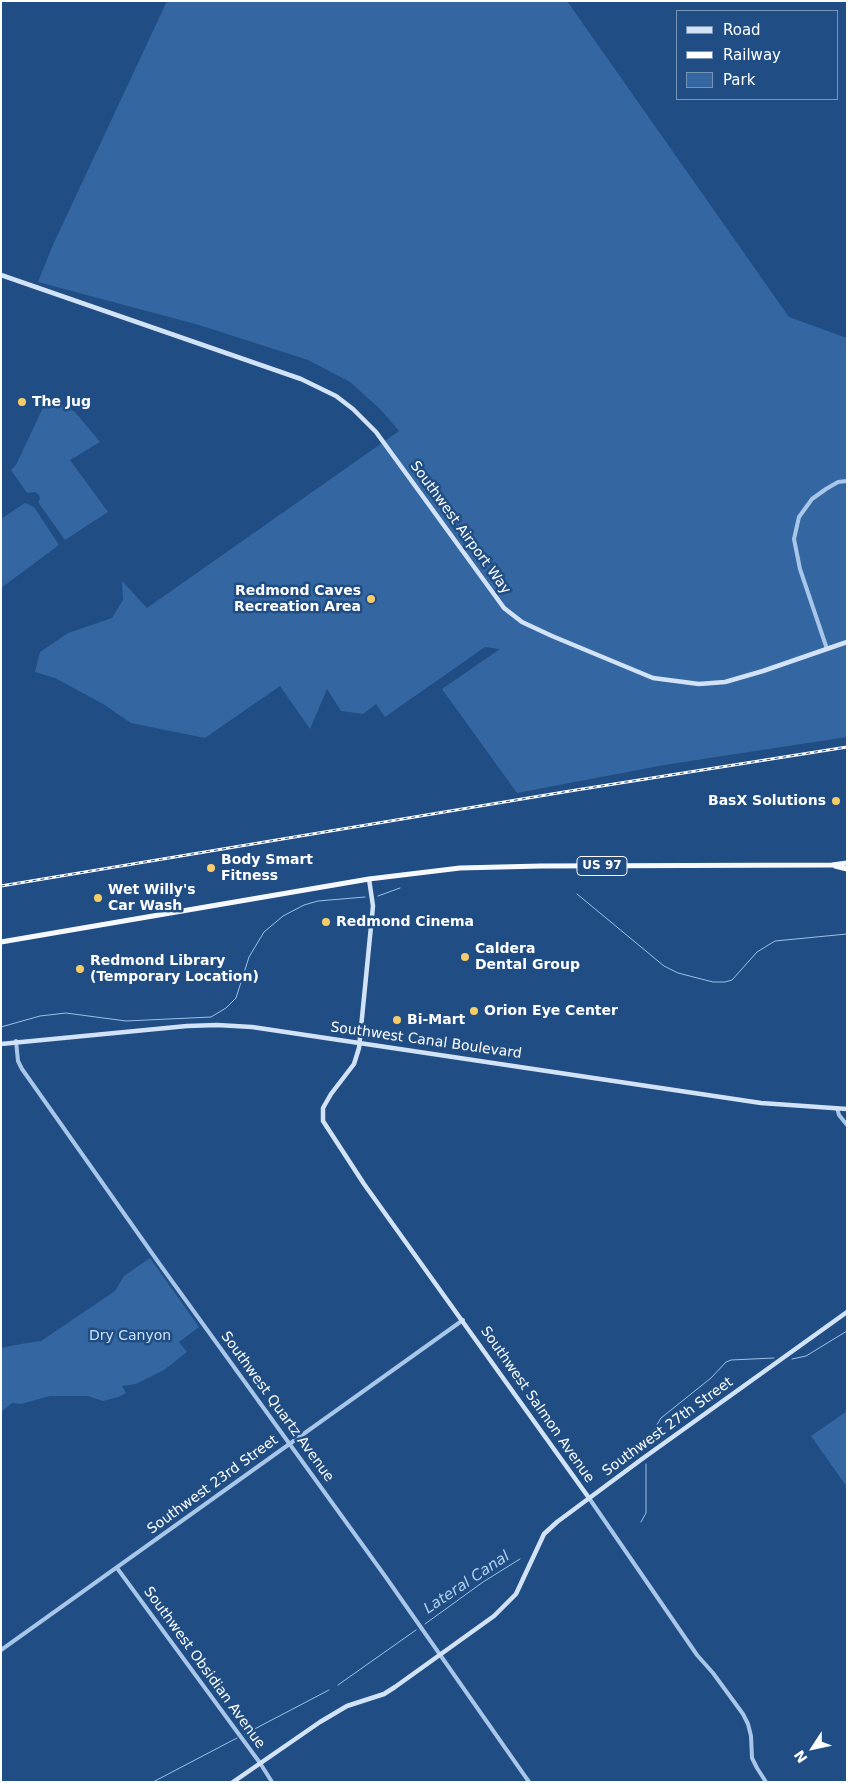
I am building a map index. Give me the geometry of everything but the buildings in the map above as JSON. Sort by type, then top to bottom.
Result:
[{"type":"highway","name":"US 97","points":[[1,942],[415,872],[499,866],[832,865],[847,863]]},
{"type":"highway","name":"US 97","points":[[832,865],[847,869]]},
{"type":"main road","name":"Southwest Airport Way","points":[[1,276],[301,379],[342,400],[365,420],[381,438],[504,608],[522,622],[552,636],[653,678],[698,684],[725,682],[847,642]]},
{"type":"main road","name":"Southwest Salmon Avenue","points":[[369,879],[373,906],[358,1053],[354,1064],[331,1094],[323,1108],[323,1121],[431,1278],[463,1320],[525,1412],[589,1498]]},
{"type":"main road","name":"Southwest Canal Boulevard","points":[[1,1044],[16,1041],[187,1026],[252,1027],[761,1103],[847,1109]]},
{"type":"main road","name":"Southwest 27th Street","points":[[233,1782],[320,1722],[348,1706],[384,1694],[494,1616],[516,1594],[544,1534],[557,1522],[847,1312]]},
{"type":"street","points":[[828,649],[800,569],[794,539],[800,517],[812,499],[838,482],[847,481]]},
{"type":"street","name":"Southwest Quartz Avenue","points":[[16,1041],[18,1061],[22,1069],[156,1259],[492,1726],[529,1782]]},
{"type":"street","points":[[837,1108],[839,1115],[847,1125]]},
{"type":"street","name":"Southwest 23rd Street","points":[[1,1650],[463,1320]]},
{"type":"street","name":"Southwest Salmon Avenue","points":[[589,1498],[696,1655],[713,1673],[743,1714],[751,1736],[752,1758],[766,1782]]},
{"type":"street","name":"Southwest Obsidian Avenue","points":[[117,1568],[272,1782]]},
{"type":"green space","points":[[167,1],[567,1],[789,317],[847,338],[847,737],[664,765],[517,793],[442,689],[500,649],[485,647],[385,717],[376,704],[363,714],[341,711],[327,689],[310,729],[280,686],[205,738],[131,723],[103,704],[55,678],[35,672],[40,652],[68,633],[112,618],[123,600],[122,581],[147,608],[399,431],[380,409],[350,382],[308,360],[199,325],[38,282],[52,247]]},
{"type":"green space","points":[[48,397],[75,412],[100,442],[70,460],[108,512],[65,540],[38,502],[40,499],[39,495],[35,492],[27,493],[11,470],[16,465]]},
{"type":"green space","points":[[25,503],[34,507],[59,545],[1,588],[1,519]]},
{"type":"green space","name":"Dry Canyon","points":[[150,1258],[199,1327],[179,1342],[187,1352],[164,1370],[136,1384],[122,1386],[126,1393],[118,1397],[103,1401],[88,1396],[50,1396],[21,1404],[12,1403],[1,1412],[1,1348],[41,1341],[115,1291],[124,1276]]},
{"type":"green space","points":[[847,1411],[847,1487],[811,1436]]},
{"type":"waterway","points":[[378,896],[400,888]]},
{"type":"waterway","points":[[577,894],[664,966],[678,973],[713,982],[732,980],[757,952],[775,941],[847,934]]},
{"type":"waterway","points":[[1,1027],[40,1016],[66,1013],[126,1021],[211,1017],[226,1008],[236,998],[249,957],[264,932],[283,916],[304,905],[318,901],[365,897]]},
{"type":"waterway","points":[[792,1359],[806,1356],[847,1331]]},
{"type":"waterway","points":[[647,1448],[661,1418],[711,1378],[726,1362],[731,1360],[774,1358]]},
{"type":"waterway","points":[[641,1522],[646,1513],[646,1464]]},
{"type":"waterway","name":"Lateral Canal","points":[[425,1624],[483,1582],[520,1559]]},
{"type":"waterway","name":"Lateral Canal","points":[[338,1685],[416,1630]]},
{"type":"waterway","name":"Lateral Canal","points":[[245,1734],[329,1690]]},
{"type":"waterway","name":"Lateral Canal","points":[[153,1782],[237,1738]]},
{"type":"railway","points":[[1,886],[847,747]]},
{"type":"place","name":"The Jug","points":[[22,402]]},
{"type":"place","name":"Redmond Caves Recreation Area","points":[[371,599]]},
{"type":"place","name":"BasX Solutions","points":[[836,801]]},
{"type":"place","name":"Body Smart Fitness","points":[[211,868]]},
{"type":"place","name":"Wet Willy's Car Wash","points":[[98,898]]},
{"type":"place","name":"Redmond Cinema","points":[[326,922]]},
{"type":"place","name":"Caldera Dental Group","points":[[465,957]]},
{"type":"place","name":"Redmond Library (Temporary Location)","points":[[80,969]]},
{"type":"place","name":"Orion Eye Center","points":[[474,1011]]},
{"type":"place","name":"Bi-Mart","points":[[397,1020]]}]
